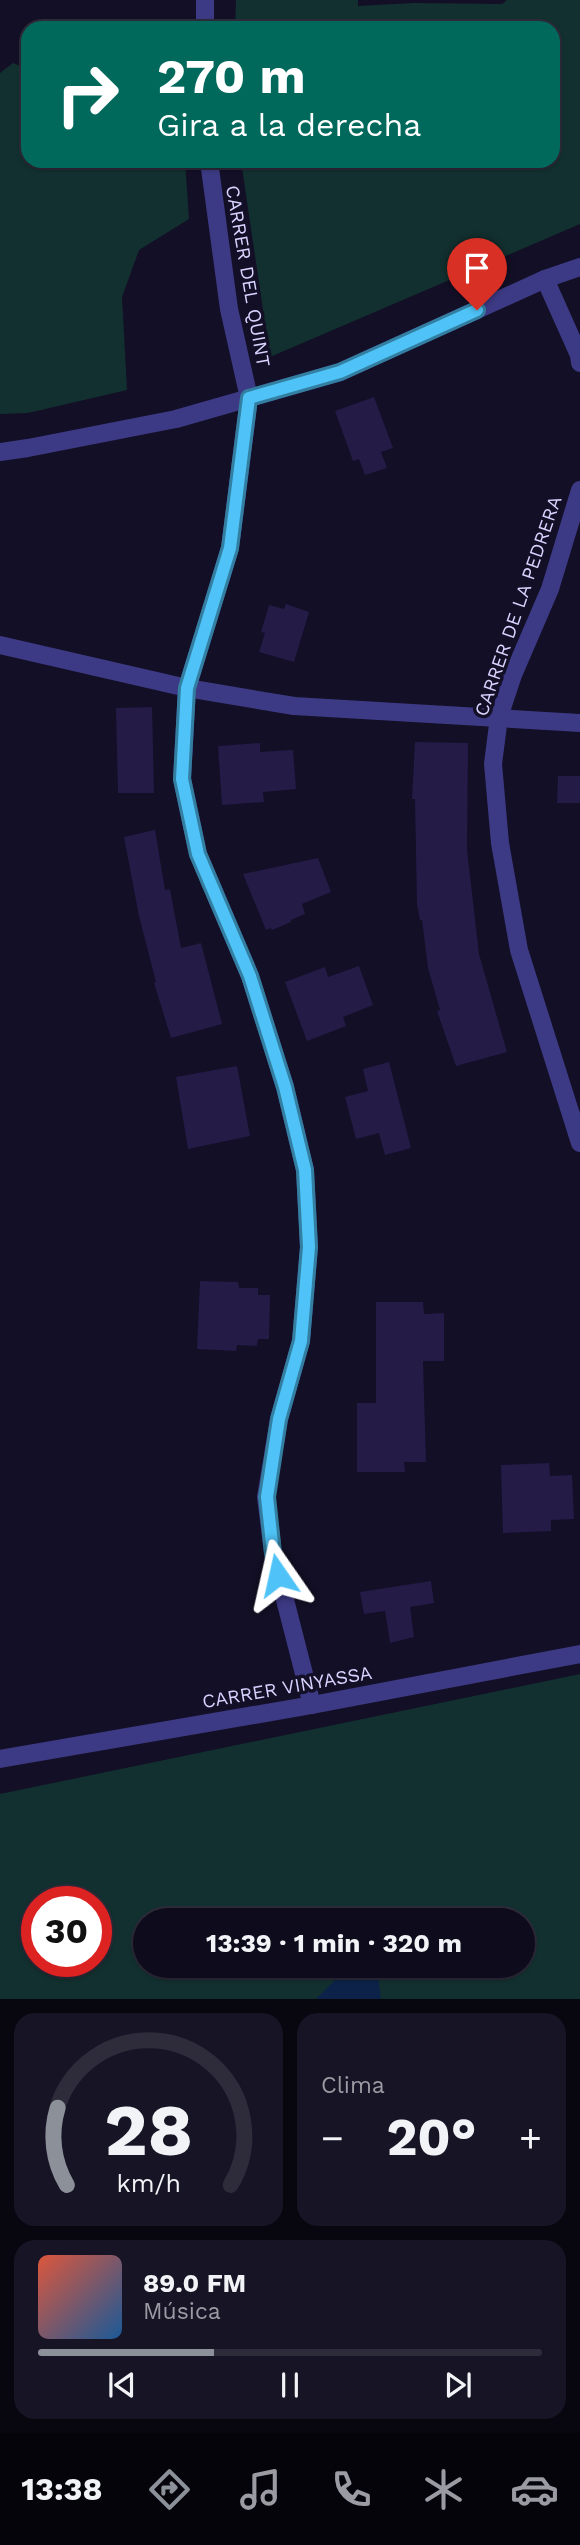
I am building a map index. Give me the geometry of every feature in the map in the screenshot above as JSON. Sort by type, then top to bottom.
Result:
[{"type":"street","points":[[205,0],[205,21]]},
{"type":"street","name":"CARRER DEL QUINT","points":[[210,168],[229,309],[249,398],[230,548],[187,688],[182,779],[198,854],[250,976],[285,1087],[305,1170],[309,1247],[301,1341],[279,1419],[267,1497],[273,1553],[312,1705]]},
{"type":"street","points":[[0,452],[176,418],[340,372],[545,279],[580,267]]},
{"type":"street","points":[[545,279],[579,355],[580,363]]},
{"type":"street","name":"CARRER DE LA PEDRERA","points":[[580,490],[550,589],[513,675],[499,717],[493,764],[500,843],[519,950],[580,1143]]},
{"type":"street","points":[[0,645],[187,688],[294,705],[580,723]]},
{"type":"street","name":"CARRER VINYASSA","points":[[0,1759],[312,1705],[580,1654]]},
{"type":"green space","points":[[236,0],[358,0],[358,6],[580,0],[580,224],[270,357],[242,168],[560,168],[560,21],[235,21]]},
{"type":"green space","points":[[13,63],[21,66],[21,168],[185,168],[189,219],[139,250],[122,297],[127,390],[28,413],[0,414],[0,73]]},
{"type":"green space","points":[[580,1674],[580,1999],[0,1999],[0,1794]]},
{"type":"water","points":[[337,1978],[378,1978],[381,1999],[316,1999]]},
{"type":"building","points":[[374,397],[393,448],[381,452],[387,468],[365,475],[359,459],[353,461],[335,411]]},
{"type":"building","points":[[286,604],[309,612],[294,662],[259,652],[265,633],[261,632],[269,605],[284,609]]},
{"type":"building","points":[[152,707],[154,793],[118,793],[116,708]]},
{"type":"building","points":[[415,742],[468,743],[467,850],[479,954],[507,1052],[456,1066],[437,1011],[440,1010],[428,968],[422,920],[417,905],[415,799],[412,799]]},
{"type":"building","points":[[260,743],[260,752],[293,750],[296,789],[263,792],[264,802],[222,805],[218,746]]},
{"type":"building","points":[[558,776],[580,776],[580,803],[557,803]]},
{"type":"building","points":[[155,830],[165,890],[170,889],[181,948],[201,943],[222,1024],[171,1038],[154,983],[156,982],[139,916],[124,837]]},
{"type":"building","points":[[318,858],[331,892],[302,904],[305,914],[272,930],[266,930],[243,874]]},
{"type":"building","points":[[359,966],[373,1005],[343,1017],[346,1026],[307,1041],[285,982],[325,967],[328,977]]},
{"type":"building","points":[[389,1062],[411,1148],[385,1155],[379,1133],[356,1139],[345,1097],[368,1091],[363,1069]]},
{"type":"building","points":[[237,1066],[250,1136],[188,1149],[176,1077]]},
{"type":"building","points":[[200,1281],[238,1282],[239,1288],[258,1288],[258,1295],[270,1295],[269,1339],[258,1339],[257,1346],[237,1345],[236,1351],[197,1349]]},
{"type":"building","points":[[376,1302],[423,1302],[424,1314],[444,1313],[444,1361],[423,1361],[426,1462],[404,1462],[405,1472],[357,1472],[357,1403],[376,1403]]},
{"type":"building","points":[[549,1463],[550,1476],[572,1475],[574,1519],[551,1520],[551,1531],[503,1533],[501,1465]]},
{"type":"building","points":[[431,1581],[434,1603],[410,1607],[414,1637],[390,1643],[385,1611],[364,1614],[360,1592]]},
{"type":"route","points":[[278,1575],[267,1497],[279,1419],[301,1341],[309,1247],[305,1170],[285,1087],[250,976],[198,854],[182,779],[187,688],[230,548],[249,398],[340,372],[477,310]]}]
